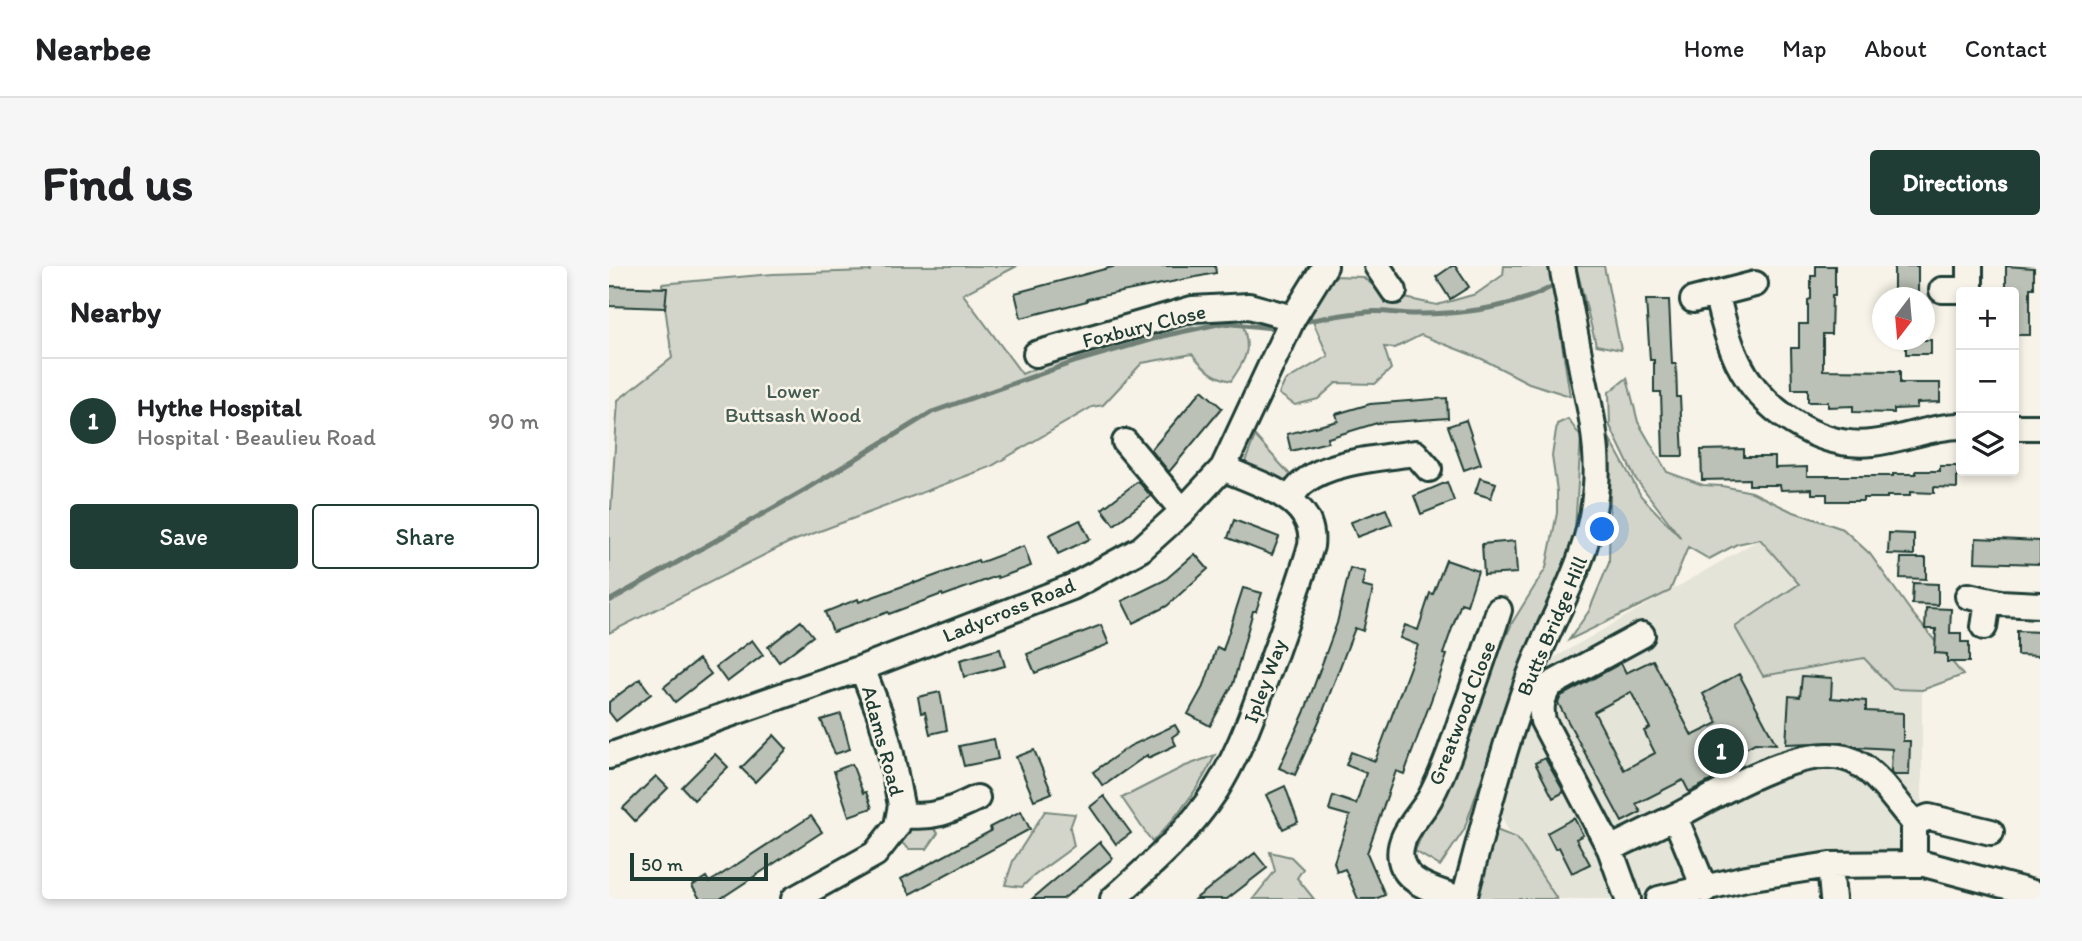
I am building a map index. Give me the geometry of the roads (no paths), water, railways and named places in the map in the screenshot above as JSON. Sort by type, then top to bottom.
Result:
[{"type":"street","name":"Ladycross Road","points":[[609,755],[862,668],[1072,587],[1141,549],[1183,511],[1223,468],[1293,318],[1325,266]]},
{"type":"street","points":[[1377,266],[1394,291]]},
{"type":"street","name":"Butts Bridge Hill","points":[[1463,899],[1512,724],[1533,667],[1577,572],[1589,536],[1596,485],[1595,446],[1562,266]]},
{"type":"street","points":[[1942,290],[1970,283]]},
{"type":"street","points":[[1755,284],[1705,298],[1743,372],[1768,402],[1792,422],[1838,440],[1869,444],[1939,427],[1956,426]]},
{"type":"street","name":"Foxbury Close","points":[[1036,354],[1192,309],[1249,306],[1293,318]]},
{"type":"street","points":[[2019,427],[2040,427]]},
{"type":"street","points":[[1125,442],[1183,511]]},
{"type":"street","points":[[1289,499],[1304,482],[1330,469],[1357,462],[1423,453]]},
{"type":"street","name":"Ipley Way","points":[[1113,899],[1169,849],[1215,792],[1241,744],[1311,546],[1312,533],[1300,508],[1289,499],[1223,468]]},
{"type":"street","points":[[1985,627],[1978,598],[2040,605]]},
{"type":"street","name":"Greatwood Close","points":[[1463,899],[1419,884],[1408,873],[1401,859],[1402,849],[1407,831],[1430,798],[1451,749],[1499,610]]},
{"type":"street","points":[[1628,899],[1611,849],[1543,721],[1541,711],[1542,701],[1550,685],[1642,635]]},
{"type":"street","name":"Adams Road","points":[[794,899],[875,854],[897,826],[901,806],[891,754],[881,717],[862,668]]},
{"type":"street","points":[[1611,849],[1766,770],[1830,755],[1846,757],[1867,770],[1913,823],[1914,864]]},
{"type":"street","name":"Adams Road","points":[[900,814],[918,818],[946,813],[977,798]]},
{"type":"street","points":[[1675,817],[1705,890]]},
{"type":"street","points":[[1913,823],[1929,817],[1991,832]]},
{"type":"street","points":[[1659,899],[1746,878],[1830,866],[1914,864],[1924,864],[2040,895]]},
{"type":"street","points":[[1830,866],[1833,899]]},
{"type":"waterway","points":[[1308,321],[1372,312],[1433,314],[1469,311],[1524,299],[1556,284]]},
{"type":"waterway","points":[[609,601],[805,490],[932,412],[1077,361],[1167,335],[1223,323],[1273,328]]},
{"type":"place","name":"Hythe Hospital","points":[[1721,751]]},
{"type":"park label","name":"Lower Buttsash Wood","points":[[793,403]]}]
